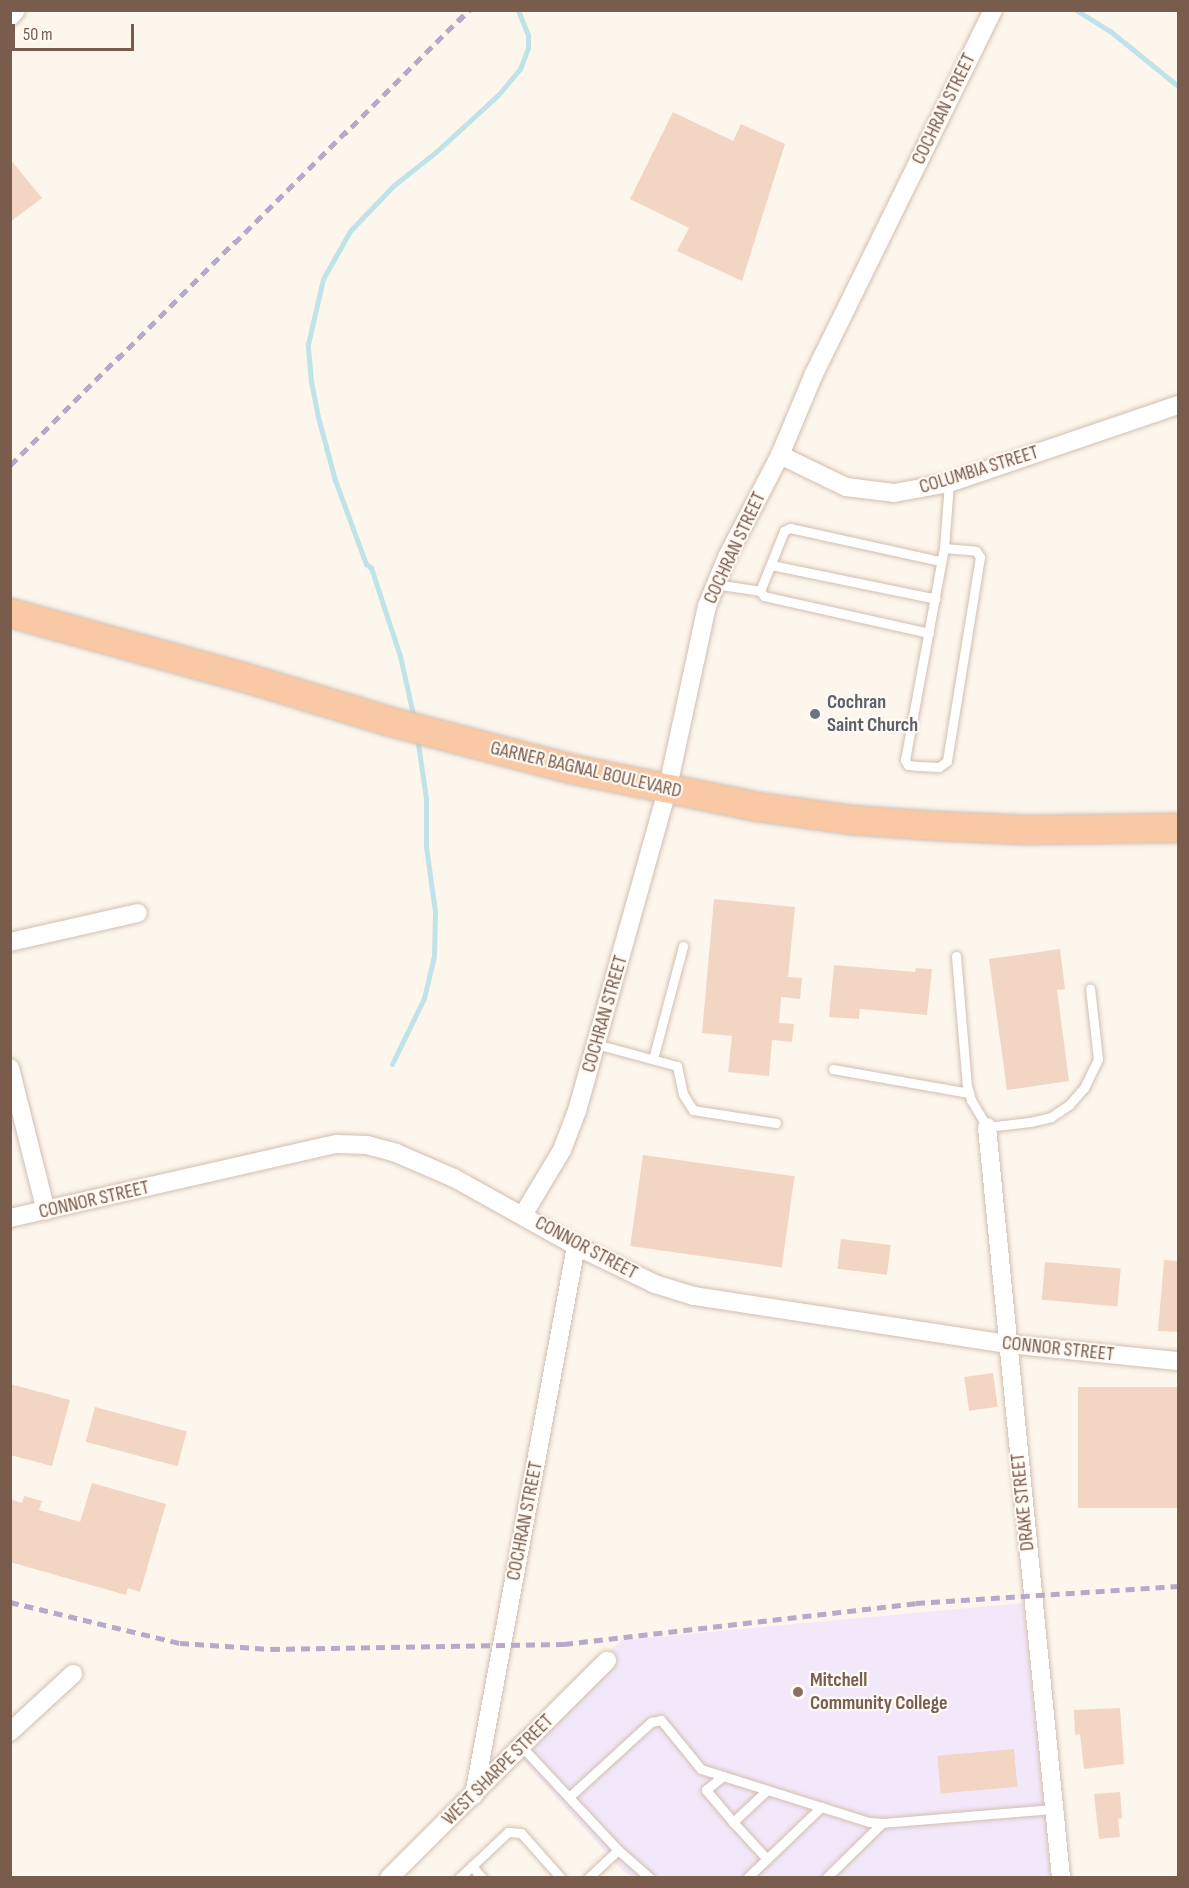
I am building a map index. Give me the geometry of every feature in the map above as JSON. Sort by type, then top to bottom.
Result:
[{"type":"highway","name":"GARNER BAGNAL BOULEVARD","points":[[10,614],[228,673],[391,722],[571,769],[667,791],[758,807],[883,822],[1026,830],[1179,828]]},
{"type":"street","points":[[10,17],[16,10]]},
{"type":"street","name":"COCHRAN STREET","points":[[523,1215],[562,1150],[577,1111],[667,791],[694,657],[715,584],[780,455],[813,376],[993,10]]},
{"type":"street","name":"COLUMBIA STREET","points":[[780,455],[846,487],[894,493],[949,483],[1179,405]]},
{"type":"street","points":[[10,942],[138,913]]},
{"type":"street","points":[[10,1068],[17,1118],[46,1211]]},
{"type":"street","name":"DRAKE STREET","points":[[987,1127],[1061,1878]]},
{"type":"street","name":"CONNOR STREET","points":[[10,1218],[337,1144],[367,1145],[396,1153],[454,1178],[576,1246],[655,1284],[694,1296],[1007,1344],[1179,1361]]},
{"type":"street","name":"COCHRAN STREET","points":[[474,1796],[576,1246]]},
{"type":"street","name":"WEST SHARPE STREET","points":[[389,1878],[474,1796],[607,1661]]},
{"type":"street","points":[[10,1732],[72,1674]]},
{"type":"lane","points":[[944,548],[976,550],[980,557],[947,762],[939,767],[908,765],[905,760],[944,548],[949,483]]},
{"type":"lane","points":[[760,591],[784,531],[790,528],[940,561]]},
{"type":"lane","points":[[771,565],[936,599]]},
{"type":"lane","points":[[715,584],[760,591],[764,596],[929,633]]},
{"type":"lane","points":[[653,1059],[683,946]]},
{"type":"lane","points":[[956,957],[969,1093],[987,1127],[1051,1117],[1068,1105],[1084,1088],[1098,1059],[1090,988]]},
{"type":"lane","points":[[596,1044],[677,1066],[682,1094],[693,1110],[776,1123]]},
{"type":"lane","points":[[833,1069],[969,1093]]},
{"type":"lane","points":[[569,1797],[651,1722],[661,1720],[701,1769],[868,1822],[882,1823],[1054,1809]]},
{"type":"lane","points":[[522,1747],[618,1850],[650,1878]]},
{"type":"lane","points":[[723,1776],[705,1790],[767,1859]]},
{"type":"lane","points":[[734,1822],[767,1790]]},
{"type":"lane","points":[[747,1878],[821,1807]]},
{"type":"lane","points":[[826,1878],[882,1823]]},
{"type":"lane","points":[[459,1878],[508,1832],[520,1833],[561,1878]]},
{"type":"lane","points":[[588,1878],[618,1850]]},
{"type":"lane","points":[[472,1866],[482,1878]]},
{"type":"shaded area","name":"Mitchell Community College","points":[[1023,1603],[1051,1877],[632,1877],[622,1870],[508,1743],[622,1640]]},
{"type":"building","points":[[673,112],[733,141],[741,124],[785,144],[742,281],[677,251],[689,228],[630,199]]},
{"type":"building","points":[[10,159],[42,198],[10,222]]},
{"type":"building","points":[[714,899],[795,907],[788,977],[802,978],[800,999],[781,997],[779,1023],[794,1024],[792,1042],[772,1040],[769,1076],[728,1072],[732,1036],[702,1033]]},
{"type":"building","points":[[1060,949],[1065,989],[1057,990],[1069,1081],[1007,1090],[989,959]]},
{"type":"building","points":[[834,965],[915,972],[916,968],[932,969],[927,1015],[860,1009],[859,1019],[829,1017]]},
{"type":"building","points":[[643,1155],[795,1176],[782,1267],[630,1246]]},
{"type":"building","points":[[841,1239],[891,1245],[887,1275],[837,1269]]},
{"type":"building","points":[[1164,1260],[1179,1261],[1179,1332],[1158,1331]]},
{"type":"building","points":[[1045,1262],[1121,1269],[1117,1306],[1042,1300]]},
{"type":"building","points":[[993,1373],[998,1407],[969,1411],[964,1377]]},
{"type":"building","points":[[10,1384],[70,1400],[52,1466],[10,1455]]},
{"type":"building","points":[[1078,1387],[1178,1387],[1178,1508],[1078,1508]]},
{"type":"building","points":[[95,1407],[187,1432],[177,1466],[86,1442]]},
{"type":"building","points":[[92,1483],[166,1504],[140,1592],[128,1588],[126,1595],[10,1562],[10,1499],[22,1503],[24,1496],[42,1501],[39,1510],[80,1522]]},
{"type":"building","points":[[1120,1708],[1124,1764],[1084,1769],[1080,1734],[1075,1735],[1074,1710]]},
{"type":"building","points":[[1014,1749],[1017,1787],[941,1794],[937,1756]]},
{"type":"building","points":[[1120,1792],[1122,1818],[1118,1819],[1120,1837],[1099,1839],[1094,1794]]},
{"type":"waterway","points":[[414,719],[400,656],[371,568],[366,564],[335,480],[311,382],[308,344],[323,279],[350,231],[393,186],[437,151],[498,95],[520,69],[528,48],[528,35],[518,10]]},
{"type":"waterway","points":[[1076,10],[1110,31],[1178,86]]},
{"type":"waterway","points":[[392,1064],[424,998],[434,956],[435,912],[426,846],[426,798],[417,737]]},
{"type":"railway","points":[[10,465],[469,10]]},
{"type":"railway","points":[[10,1602],[180,1643],[271,1649],[564,1644],[916,1603],[1178,1586]]},
{"type":"place","name":"Cochran Saint Church","points":[[815,714]]},
{"type":"place","name":"Mitchell Community College","points":[[798,1692]]}]
